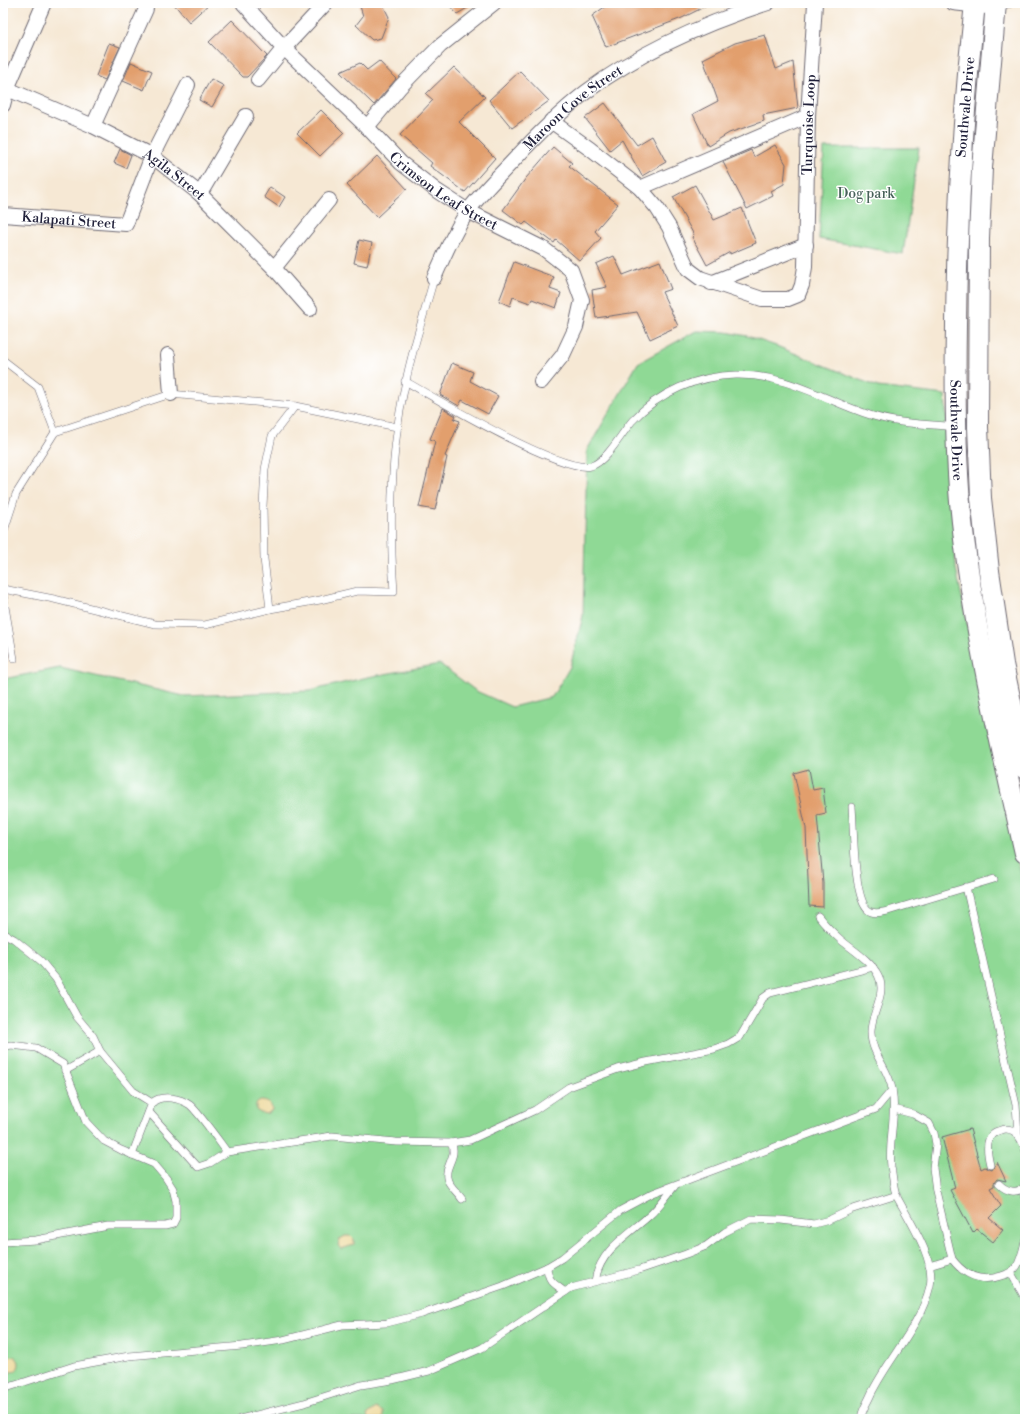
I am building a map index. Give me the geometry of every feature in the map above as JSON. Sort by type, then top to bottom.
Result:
[{"type":"street","points":[[3,105],[5,88],[44,3]]},
{"type":"street","name":"Crimson Leaf Street","points":[[243,3],[284,48],[401,163],[436,192],[468,211],[544,249],[571,270],[582,300],[576,328],[563,355],[541,382]]},
{"type":"street","points":[[258,80],[284,48],[326,3]]},
{"type":"street","points":[[366,127],[400,87],[440,46],[494,3]]},
{"type":"street","name":"Maroon Cove Street","points":[[434,278],[446,251],[468,211],[494,180],[551,121],[587,92],[621,69],[729,16],[768,3]]},
{"type":"street","name":"Turquoise Loop","points":[[551,121],[640,188],[657,208],[669,227],[688,269],[700,278],[711,283],[762,299],[788,299],[798,295],[802,285],[806,245],[808,116],[815,3]]},
{"type":"street","points":[[954,3],[1001,4]]},
{"type":"street","name":"Southvale Drive","points":[[975,4],[960,168],[957,237],[957,428],[960,501],[969,574],[984,668],[1017,761]]},
{"type":"street","name":"Southvale Drive","points":[[1001,4],[979,230],[978,427],[981,498],[989,571],[1017,761],[1025,853]]},
{"type":"street","points":[[93,126],[146,9]]},
{"type":"street","name":"Kalapati Street","points":[[3,215],[126,224],[152,156],[188,85]]},
{"type":"street","name":"Agila Street","points":[[5,88],[93,126],[152,156],[200,194],[274,268],[310,309]]},
{"type":"street","points":[[200,194],[246,116]]},
{"type":"street","points":[[640,188],[808,116]]},
{"type":"street","points":[[274,268],[329,200]]},
{"type":"street","points":[[711,283],[806,245]]},
{"type":"street","points":[[168,355],[171,394]]},
{"type":"lane","points":[[3,589],[54,598],[155,624],[205,625],[270,609],[357,591],[394,592],[390,548],[391,496],[397,427],[406,381],[434,278]]},
{"type":"lane","points":[[3,360],[38,387],[55,432]]},
{"type":"lane","points":[[406,381],[443,403],[516,441],[576,466],[590,466],[600,462],[633,420],[664,395],[697,380],[736,375],[767,376],[812,390],[870,415],[894,421],[957,428]]},
{"type":"lane","points":[[3,550],[4,534],[16,494],[55,432],[171,394],[295,406],[397,427]]},
{"type":"lane","points":[[270,609],[264,559],[263,506],[265,469],[272,436],[295,406]]},
{"type":"lane","points":[[3,599],[14,659]]},
{"type":"lane","points":[[852,807],[857,881],[860,899],[868,910],[877,913],[888,911],[994,879]]},
{"type":"lane","points":[[966,887],[1016,1105],[1018,1134],[1025,1149]]},
{"type":"lane","points":[[818,916],[830,930],[873,967],[882,984],[871,1034],[872,1046],[886,1072],[892,1090],[894,1109],[890,1140],[891,1166],[897,1195],[909,1217],[929,1266],[930,1284],[922,1309],[912,1330],[878,1379],[861,1419]]},
{"type":"lane","points":[[3,933],[14,939],[41,961],[56,979],[77,1017],[93,1036],[100,1051],[133,1091],[146,1097],[152,1103]]},
{"type":"lane","points":[[149,1112],[198,1167],[210,1163],[227,1152],[332,1136],[396,1142],[451,1143],[470,1140],[535,1110],[569,1087],[646,1062],[714,1049],[728,1044],[740,1037],[763,998],[770,993],[873,967]]},
{"type":"lane","points":[[3,1047],[11,1045],[36,1048],[63,1064],[86,1122],[104,1141],[154,1164],[173,1189],[176,1211],[176,1218],[173,1224],[165,1226],[108,1226],[36,1240],[3,1242]]},
{"type":"lane","points":[[65,1071],[100,1051]]},
{"type":"lane","points":[[3,1389],[74,1366],[129,1356],[242,1346],[283,1340],[342,1325],[387,1323],[422,1314],[466,1299],[547,1267],[562,1258],[622,1210],[653,1193],[876,1109],[892,1090]]},
{"type":"lane","points":[[132,1155],[152,1103],[156,1100],[167,1097],[190,1106],[227,1152]]},
{"type":"lane","points":[[894,1109],[913,1114],[929,1123],[934,1133],[936,1144],[933,1168],[936,1191],[952,1259],[957,1266],[969,1275],[983,1279],[995,1278],[1011,1272],[1017,1266],[1025,1242]]},
{"type":"lane","points":[[990,1165],[988,1146],[989,1139],[994,1132],[1010,1128],[1018,1134]]},
{"type":"lane","points":[[451,1143],[454,1153],[447,1171],[447,1180],[462,1199]]},
{"type":"lane","points":[[999,1184],[1004,1190],[1010,1191],[1024,1187],[1025,1200]]},
{"type":"lane","points":[[594,1281],[596,1269],[608,1252],[617,1242],[651,1214],[675,1185]]},
{"type":"lane","points":[[240,1419],[304,1403],[361,1385],[392,1380],[429,1371],[482,1348],[571,1288],[639,1270],[686,1254],[706,1246],[725,1232],[751,1220],[781,1220],[814,1224],[897,1195]]},
{"type":"lane","points":[[929,1266],[952,1259]]},
{"type":"lane","points":[[547,1267],[548,1276],[551,1282],[565,1292]]},
{"type":"lane","points":[[1011,1272],[1025,1298]]},
{"type":"green space","name":"Dog park","points":[[824,148],[919,148],[903,254],[819,239]]},
{"type":"green space","points":[[696,331],[726,332],[747,336],[779,347],[878,387],[945,395],[956,568],[989,733],[1025,892],[1025,1419],[3,1419],[3,679],[60,668],[184,696],[309,691],[368,677],[440,664],[476,691],[512,707],[552,697],[570,667],[583,616],[587,450],[638,363]]},
{"type":"sand","points":[[260,1101],[268,1103],[272,1110],[267,1114],[256,1110],[256,1104]]},
{"type":"sand","points":[[345,1236],[351,1236],[354,1239],[354,1245],[341,1249],[338,1245],[340,1239]]},
{"type":"sand","points":[[11,1356],[18,1361],[19,1364],[14,1371],[11,1372],[4,1367],[3,1364],[8,1357]]},
{"type":"sand","points":[[376,1408],[383,1412],[383,1419],[368,1419],[367,1415]]},
{"type":"building","points":[[173,3],[210,3],[189,22]]},
{"type":"building","points":[[359,3],[382,3],[389,17],[381,38],[372,40],[356,25],[363,16]]},
{"type":"building","points":[[447,3],[476,3],[457,14]]},
{"type":"building","points":[[610,3],[712,3],[682,18],[606,47],[592,16]]},
{"type":"building","points":[[232,20],[267,56],[247,77],[243,77],[209,42]]},
{"type":"building","points":[[765,35],[776,69],[793,62],[798,108],[763,115],[764,121],[729,133],[708,146],[693,114],[718,101],[703,59],[735,43]]},
{"type":"building","points":[[109,43],[120,47],[105,80],[96,76]]},
{"type":"building","points":[[379,61],[396,79],[374,105],[340,72],[360,63],[367,70]]},
{"type":"building","points":[[131,62],[152,71],[144,90],[123,81]]},
{"type":"building","points":[[454,67],[485,97],[459,122],[495,158],[465,192],[430,166],[432,163],[400,135],[433,100],[426,94]]},
{"type":"building","points":[[520,71],[549,101],[512,128],[489,100]]},
{"type":"building","points":[[211,79],[224,86],[212,107],[199,100]]},
{"type":"building","points":[[605,103],[637,145],[652,136],[666,162],[642,176],[622,140],[610,150],[585,118]]},
{"type":"building","points":[[321,110],[344,133],[320,156],[297,133]]},
{"type":"building","points":[[775,145],[786,164],[784,184],[771,191],[773,196],[747,209],[723,162],[751,150],[754,157]]},
{"type":"building","points":[[553,147],[572,163],[569,166],[618,204],[595,231],[601,238],[580,261],[556,240],[554,243],[526,222],[523,225],[503,210],[526,178]]},
{"type":"building","points":[[120,149],[131,155],[126,168],[114,163]]},
{"type":"building","points":[[377,156],[407,189],[377,217],[347,185]]},
{"type":"building","points":[[695,185],[714,220],[742,208],[756,243],[730,254],[730,252],[707,265],[692,237],[694,235],[673,197]]},
{"type":"building","points":[[270,187],[285,197],[279,207],[264,197]]},
{"type":"building","points":[[359,240],[372,243],[367,266],[354,263]]},
{"type":"building","points":[[614,256],[623,275],[660,261],[671,289],[662,292],[678,326],[650,339],[637,312],[596,318],[592,290],[607,287],[596,264]]},
{"type":"building","points":[[514,262],[554,277],[550,289],[561,293],[556,308],[532,299],[530,303],[513,297],[510,306],[499,301]]},
{"type":"building","points":[[452,363],[473,372],[470,381],[498,396],[488,414],[462,400],[459,406],[440,395]]},
{"type":"building","points":[[443,408],[456,416],[454,419],[460,421],[445,456],[447,457],[435,510],[419,507],[435,441],[430,439]]},
{"type":"building","points":[[809,769],[813,790],[823,788],[826,813],[817,815],[823,883],[823,907],[809,906],[806,828],[794,773]]},
{"type":"building","points":[[970,1129],[981,1169],[985,1167],[992,1170],[997,1162],[1006,1181],[997,1179],[994,1186],[990,1188],[1001,1206],[989,1218],[1003,1230],[993,1242],[977,1229],[973,1233],[950,1190],[955,1188],[942,1137]]}]
